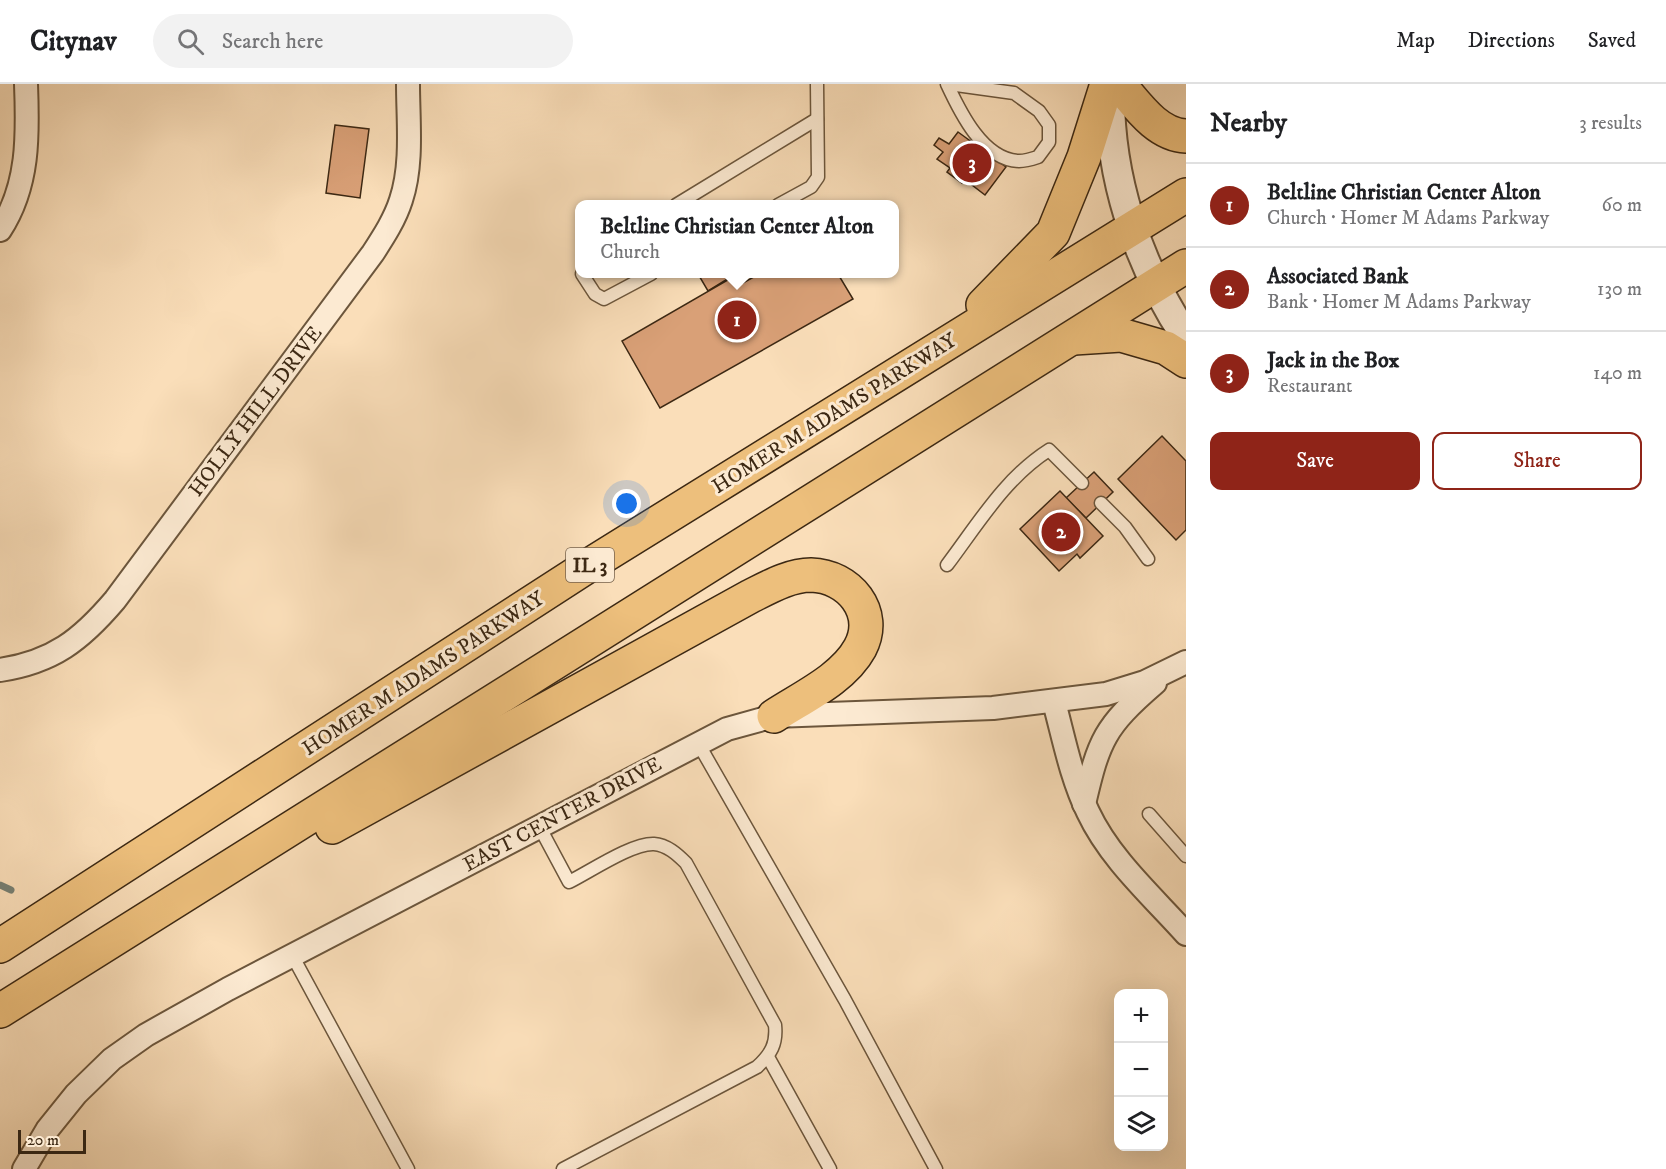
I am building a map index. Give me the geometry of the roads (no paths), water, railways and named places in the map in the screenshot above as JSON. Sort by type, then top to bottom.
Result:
[{"type":"main road","points":[[935,350],[997,292],[1053,233],[1084,157],[1109,84]]},
{"type":"main road","points":[[1119,84],[1146,115],[1172,135],[1186,136]]},
{"type":"main road","name":"HOMER M ADAMS PARKWAY","points":[[0,946],[591,564],[1186,195]]},
{"type":"main road","points":[[0,1011],[1186,266]]},
{"type":"main road","points":[[1069,339],[1121,335],[1166,348],[1186,361]]},
{"type":"main road","points":[[0,1017],[205,897],[751,596],[803,576],[829,578],[844,585],[859,600],[865,612],[865,629],[861,647],[847,665],[822,686],[774,716]]},
{"type":"street","points":[[0,230],[19,194],[23,174],[27,122],[26,84]]},
{"type":"street","name":"HOLLY HILL DRIVE","points":[[0,670],[40,661],[63,650],[91,628],[115,600],[373,253],[392,222],[405,184],[409,147],[408,84]]},
{"type":"street","points":[[1109,84],[1114,151],[1122,198],[1155,285],[1186,337]]},
{"type":"street","points":[[1084,804],[1096,752],[1110,726],[1131,704],[1178,666]]},
{"type":"street","name":"EAST CENTER DRIVE","points":[[24,1169],[47,1130],[76,1094],[112,1059],[146,1035],[292,955],[698,743],[752,720],[774,716],[993,708],[1106,694],[1145,682],[1178,666]]},
{"type":"street","points":[[1054,702],[1074,781],[1084,804],[1113,852],[1186,934]]},
{"type":"lane","points":[[786,200],[811,187],[818,177],[817,84]]},
{"type":"lane","points":[[948,84],[1014,93],[1039,111],[1049,125],[1049,142],[1038,157],[1020,161],[1005,158],[970,129],[948,84]]},
{"type":"lane","points":[[683,200],[817,119]]},
{"type":"lane","points":[[585,278],[595,294],[604,299],[642,278]]},
{"type":"lane","points":[[947,565],[1010,482],[1028,464],[1049,450],[1082,483]]},
{"type":"lane","points":[[1101,503],[1125,527],[1149,559]]},
{"type":"lane","points":[[698,743],[842,995],[936,1169]]},
{"type":"lane","points":[[1149,814],[1186,856]]},
{"type":"lane","points":[[539,826],[569,882],[641,844],[657,844],[674,851],[686,862],[775,1025],[777,1040],[768,1057],[757,1067],[563,1169]]},
{"type":"lane","points":[[292,955],[408,1169]]},
{"type":"lane","points":[[768,1057],[830,1169]]},
{"type":"waterway","points":[[0,885],[11,890]]},
{"type":"place","name":"Jack in the Box","points":[[972,163]]},
{"type":"place","name":"Beltline Christian Center Alton","points":[[737,320]]},
{"type":"place","name":"Associated Bank","points":[[1061,532]]}]
